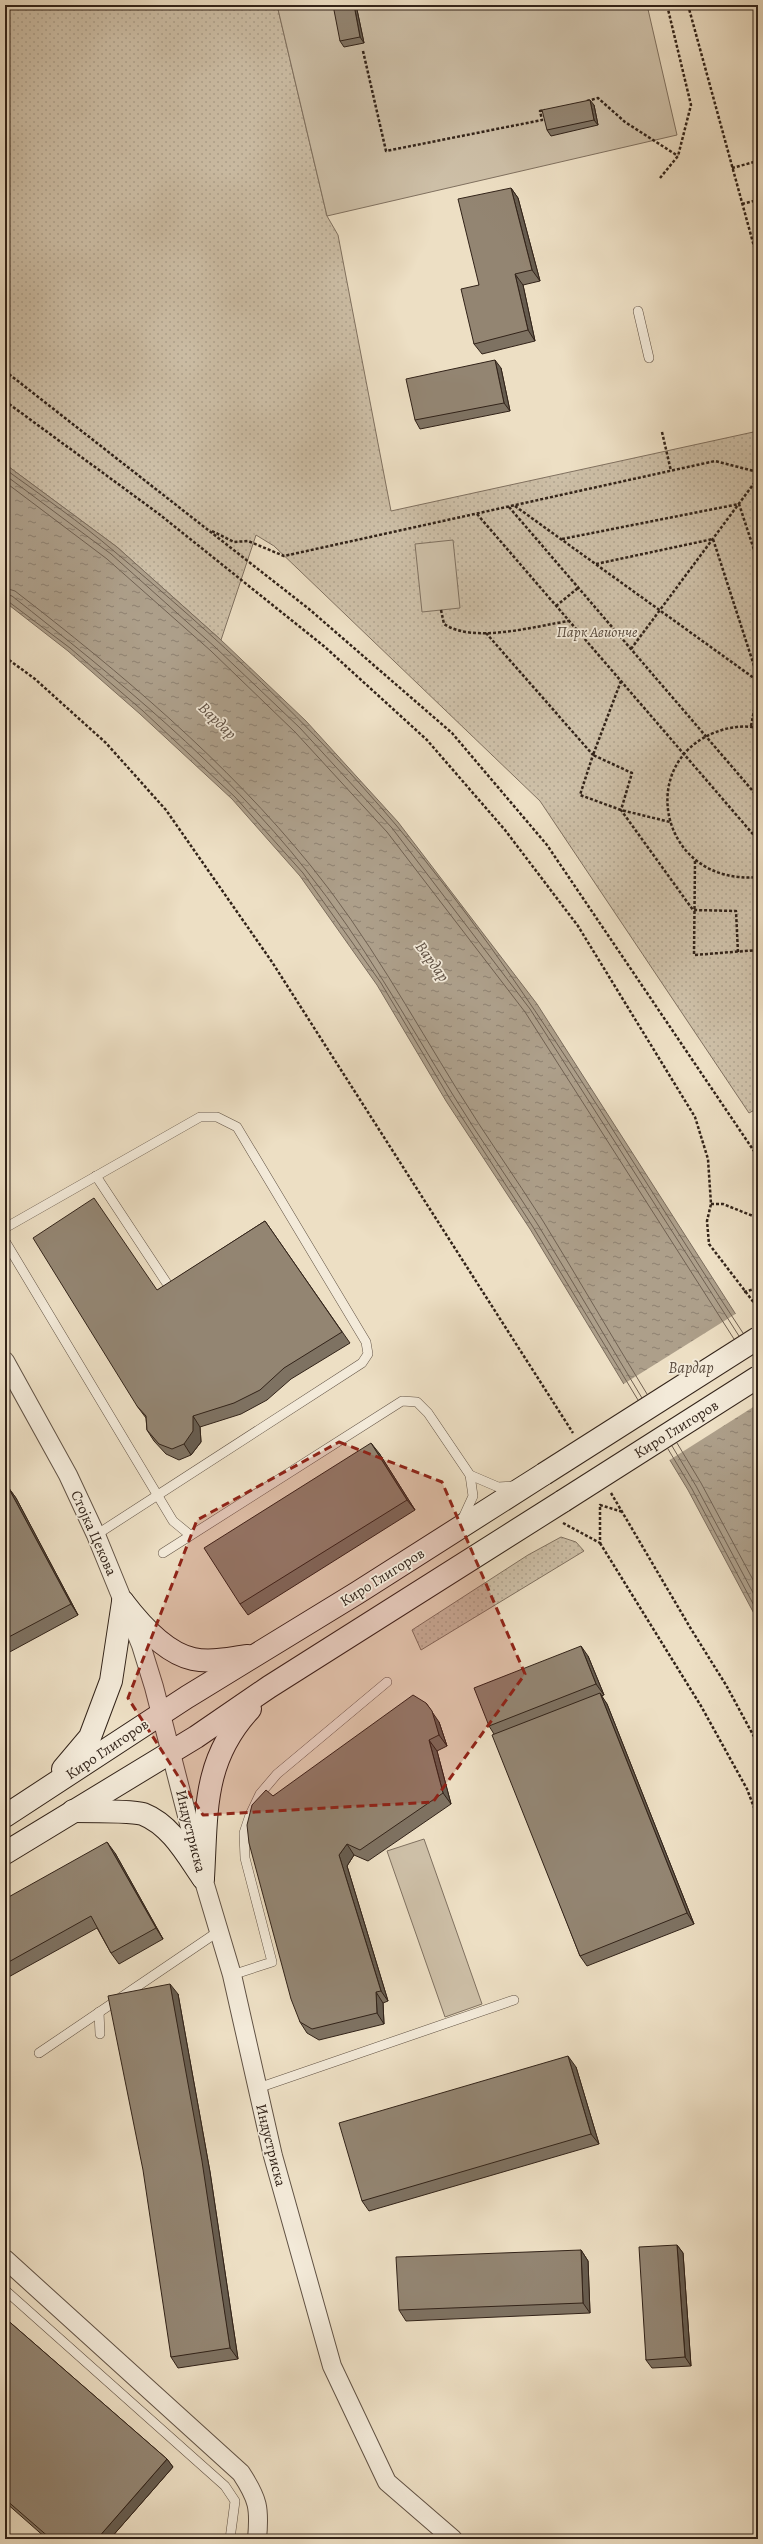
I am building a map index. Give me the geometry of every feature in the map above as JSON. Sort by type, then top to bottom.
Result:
[{"type":"street","name":"Киро Глигоров","points":[[5,1816],[160,1714],[458,1529],[758,1338]]},
{"type":"street","name":"Стојка Цекова","points":[[5,1361],[68,1475],[96,1535],[141,1645],[160,1714]]},
{"type":"street","name":"Киро Глигоров","points":[[5,1853],[170,1753],[269,1687],[758,1377]]},
{"type":"street","points":[[123,1602],[138,1622],[163,1644],[192,1659],[212,1660],[255,1655]]},
{"type":"street","points":[[38,1795],[90,1738],[111,1682],[123,1602]]},
{"type":"street","points":[[203,1878],[209,1788],[215,1762],[235,1727],[269,1687]]},
{"type":"street","name":"Индустриска","points":[[160,1714],[203,1878],[232,1976],[273,2156],[332,2366],[387,2482],[453,2539]]},
{"type":"street","points":[[73,1811],[142,1814],[162,1826],[182,1846],[203,1878]]},
{"type":"street","points":[[5,2259],[241,2473],[256,2496],[259,2519],[257,2539]]},
{"type":"lane","points":[[638,311],[648,358]]},
{"type":"lane","points":[[5,1228],[200,1117],[217,1117],[237,1127],[366,1342],[368,1354],[362,1363],[96,1535]]},
{"type":"lane","points":[[96,1176],[166,1282]]},
{"type":"lane","points":[[5,1241],[174,1521],[190,1535]]},
{"type":"lane","points":[[163,1554],[190,1535],[402,1401],[417,1402],[428,1413],[470,1475],[473,1496],[458,1529]]},
{"type":"lane","points":[[470,1475],[498,1487],[525,1486]]},
{"type":"lane","points":[[232,1976],[272,1962],[243,1847],[245,1826],[255,1802],[277,1774],[387,1682]]},
{"type":"lane","points":[[39,2053],[219,1931]]},
{"type":"lane","points":[[258,2088],[514,2000]]},
{"type":"lane","points":[[99,2012],[100,2034]]},
{"type":"lane","points":[[5,2290],[225,2486],[235,2501],[230,2539]]},
{"type":"path","points":[[660,178],[678,156],[691,105],[667,5]]},
{"type":"path","points":[[688,5],[758,261]]},
{"type":"path","points":[[362,51],[386,151],[542,120],[540,111],[548,109]]},
{"type":"path","points":[[584,101],[598,98],[626,122],[678,156]]},
{"type":"path","points":[[732,168],[758,161]]},
{"type":"path","points":[[742,204],[758,200]]},
{"type":"path","points":[[5,370],[309,609],[452,733],[547,845],[758,1157]]},
{"type":"path","points":[[5,401],[159,514],[319,642],[427,740],[505,830],[578,926],[695,1118],[708,1159],[710,1204],[707,1221],[709,1244],[744,1292],[758,1308]]},
{"type":"path","points":[[662,432],[670,471]]},
{"type":"path","points":[[206,528],[234,542],[248,542],[284,556],[716,461],[758,472]]},
{"type":"path","points":[[631,649],[758,478]]},
{"type":"path","points":[[561,540],[739,504]]},
{"type":"path","points":[[739,504],[758,562]]},
{"type":"path","points":[[515,506],[758,681]]},
{"type":"path","points":[[508,507],[758,797]]},
{"type":"path","points":[[477,514],[758,840]]},
{"type":"path","points":[[596,564],[713,539]]},
{"type":"path","points":[[713,539],[758,678]]},
{"type":"path","points":[[556,606],[578,588]]},
{"type":"path","points":[[441,610],[444,624],[454,630],[486,633],[570,621]]},
{"type":"path","points":[[486,633],[593,755],[632,773],[621,810]]},
{"type":"path","points":[[5,657],[35,680],[106,743],[166,810],[272,962],[576,1438]]},
{"type":"path","points":[[621,681],[593,755],[580,795],[621,810],[670,822]]},
{"type":"path","points":[[751,726],[758,690]]},
{"type":"path","points":[[758,728],[751,726],[728,728],[706,736],[684,754],[672,775],[667,798],[670,822],[679,844],[695,861],[721,874],[735,878],[758,878]]},
{"type":"path","points":[[621,810],[693,910]]},
{"type":"path","points":[[695,861],[693,910],[694,955],[738,953],[758,950]]},
{"type":"path","points":[[693,910],[736,910],[738,953]]},
{"type":"path","points":[[710,1204],[723,1204],[758,1218]]},
{"type":"path","points":[[744,1292],[758,1288]]},
{"type":"path","points":[[611,1492],[691,1629],[726,1685],[758,1744]]},
{"type":"path","points":[[600,1543],[600,1505],[624,1512]]},
{"type":"path","points":[[544,1513],[600,1543],[701,1706],[747,1789],[758,1818]]},
{"type":"highlighted area","points":[[339,1442],[442,1482],[525,1674],[433,1802],[203,1815],[128,1698],[197,1520]]},
{"type":"green space","name":"Парк Авионче","points":[[5,5],[277,5],[327,216],[338,235],[391,511],[758,431],[758,1108],[749,1113],[540,801],[274,546],[256,535],[221,640],[117,547],[5,464]]},
{"type":"green space","points":[[277,5],[647,5],[677,135],[327,216]]},
{"type":"green space","points":[[453,540],[460,608],[422,612],[415,544]]},
{"type":"green space","points":[[561,1537],[576,1542],[584,1551],[421,1650],[412,1630],[528,1555]]},
{"type":"green space","points":[[424,1839],[482,2004],[445,2017],[387,1851]]},
{"type":"water","name":"Вардар","points":[[5,464],[117,547],[221,640],[306,721],[398,822],[537,1004],[758,1349],[758,1621],[688,1490],[530,1229],[446,1101],[377,985],[300,876],[232,799],[140,714],[68,651],[5,602]]},
{"type":"pier","points":[[737,1313],[758,1345],[758,1404],[668,1461],[622,1385]]},
{"type":"building","points":[[333,5],[354,5],[360,37],[340,41]]},
{"type":"building","points":[[590,100],[594,120],[547,130],[542,110]]},
{"type":"building","points":[[511,188],[532,270],[515,274],[528,330],[474,344],[461,289],[479,285],[458,199]]},
{"type":"building","points":[[495,360],[504,403],[415,420],[406,379]]},
{"type":"building","points":[[94,1198],[157,1290],[265,1221],[342,1332],[284,1368],[260,1390],[234,1403],[193,1416],[193,1431],[184,1444],[172,1449],[159,1444],[147,1430],[146,1416],[137,1406],[33,1238]]},
{"type":"building","points":[[371,1443],[407,1500],[240,1604],[204,1548]]},
{"type":"building","points":[[8,1487],[71,1604],[5,1639],[5,1489]]},
{"type":"building","points":[[581,1646],[596,1684],[489,1726],[474,1688]]},
{"type":"building","points":[[600,1693],[687,1913],[580,1956],[492,1735]]},
{"type":"building","points":[[413,1695],[426,1703],[432,1711],[439,1735],[429,1740],[443,1793],[360,1850],[347,1844],[339,1855],[381,1991],[376,1992],[377,2013],[312,2029],[300,2022],[291,1999],[249,1843],[247,1825],[252,1805],[266,1790],[273,1796]]},
{"type":"building","points":[[107,1842],[156,1928],[111,1953],[91,1916],[5,1964],[5,1899]]},
{"type":"building","points":[[170,1984],[202,2161],[230,2348],[171,2357],[143,2170],[108,1996]]},
{"type":"building","points":[[568,2056],[591,2134],[362,2201],[339,2123]]},
{"type":"building","points":[[677,2245],[685,2357],[646,2360],[639,2247]]},
{"type":"building","points":[[581,2250],[583,2303],[399,2310],[396,2257]]},
{"type":"building","points":[[5,2318],[167,2459],[97,2539],[51,2539],[5,2499]]}]
